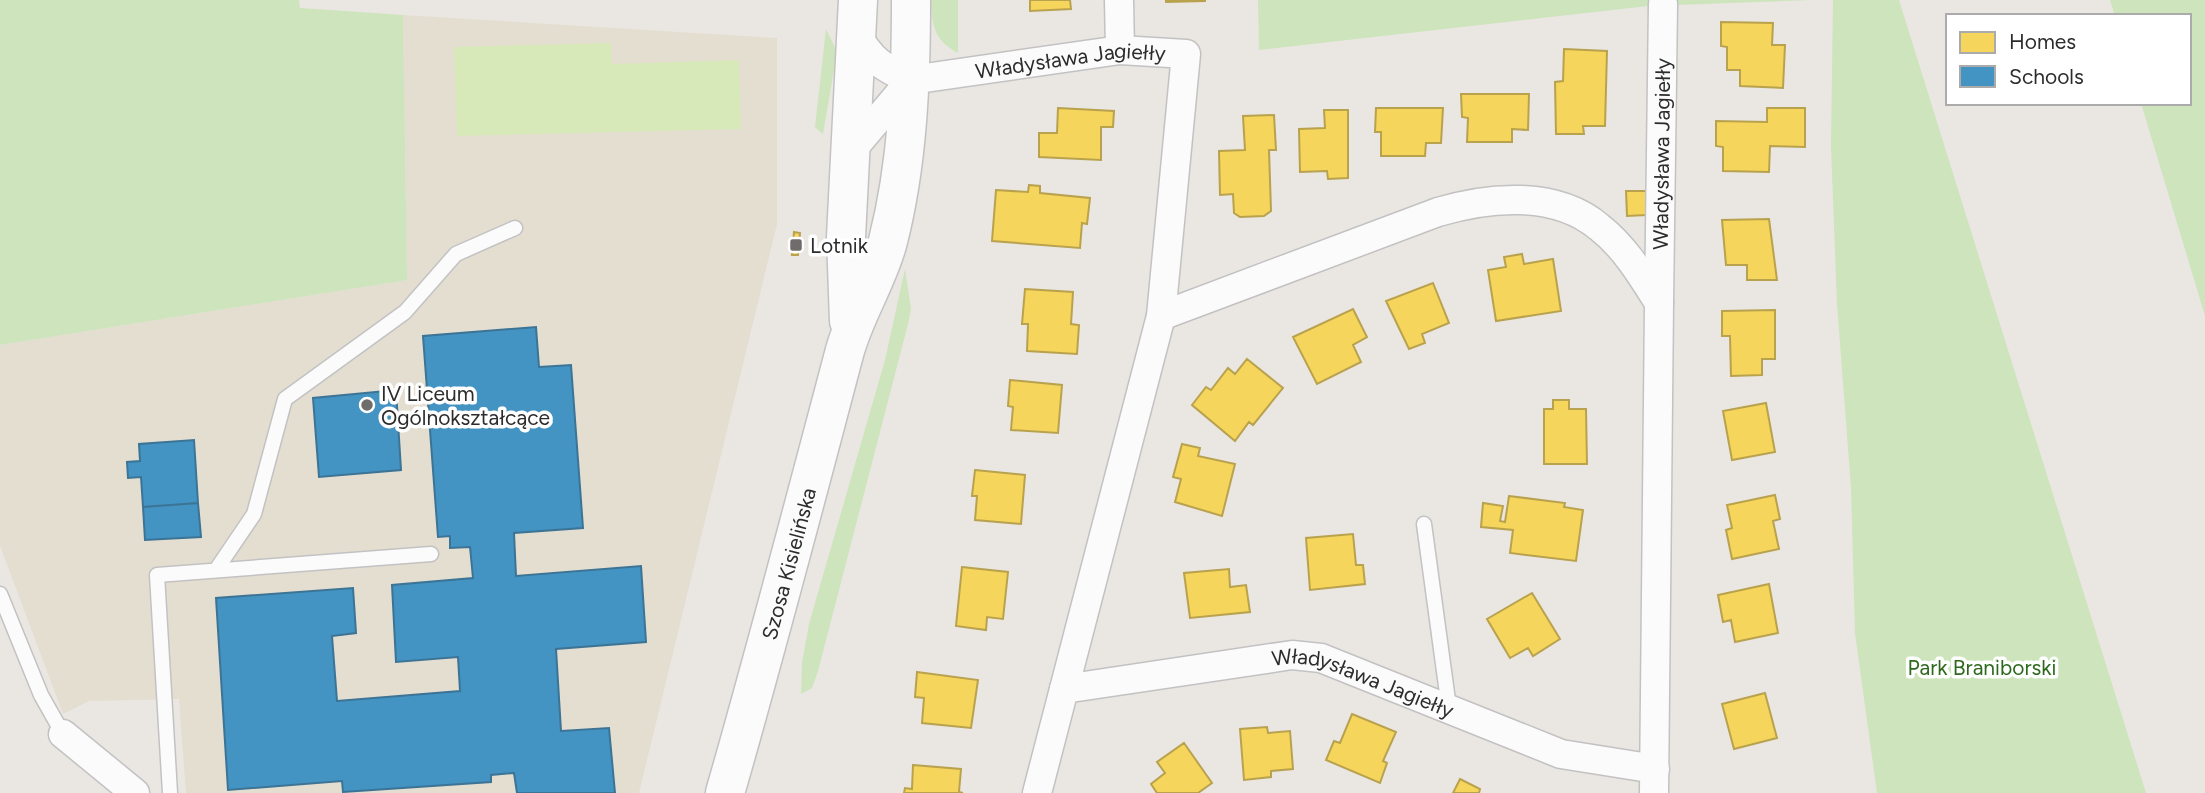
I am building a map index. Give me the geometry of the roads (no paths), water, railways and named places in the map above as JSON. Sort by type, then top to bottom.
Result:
[{"type":"street","name":"Szosa Kisielińska","points":[[725,793],[766,653],[849,333],[888,244],[902,167],[911,80],[911,0]]},
{"type":"street","points":[[1119,0],[1120,50]]},
{"type":"street","name":"Władysława Jagiełły","points":[[1064,688],[1292,655],[1321,658],[1561,754],[1654,781],[1663,4]]},
{"type":"street","name":"Szosa Kisielińska","points":[[849,333],[846,237],[857,16]]},
{"type":"street","points":[[852,150],[911,80],[889,71],[867,54],[857,16]]},
{"type":"street","name":"Władysława Jagiełły","points":[[911,80],[1120,50],[1186,54],[1161,316],[1037,793]]},
{"type":"street","name":"Władysława Jagiełły","points":[[1161,316],[1438,212],[1476,201],[1516,199],[1559,206],[1598,225],[1631,260],[1659,303]]},
{"type":"street","points":[[63,734],[135,793]]},
{"type":"lane","points":[[216,570],[254,514],[285,399],[405,312],[456,254],[515,228]]},
{"type":"lane","points":[[1424,524],[1449,708]]},
{"type":"lane","points":[[170,793],[157,575],[431,554]]},
{"type":"lane","points":[[0,594],[41,695],[63,734]]},
{"type":"place","name":"Lotnik","points":[[796,245]]},
{"type":"place","name":"IV Liceum Ogólnokształcące","points":[[367,405]]},
{"type":"park label","name":"Park Braniborski","points":[[1982,667]]}]
